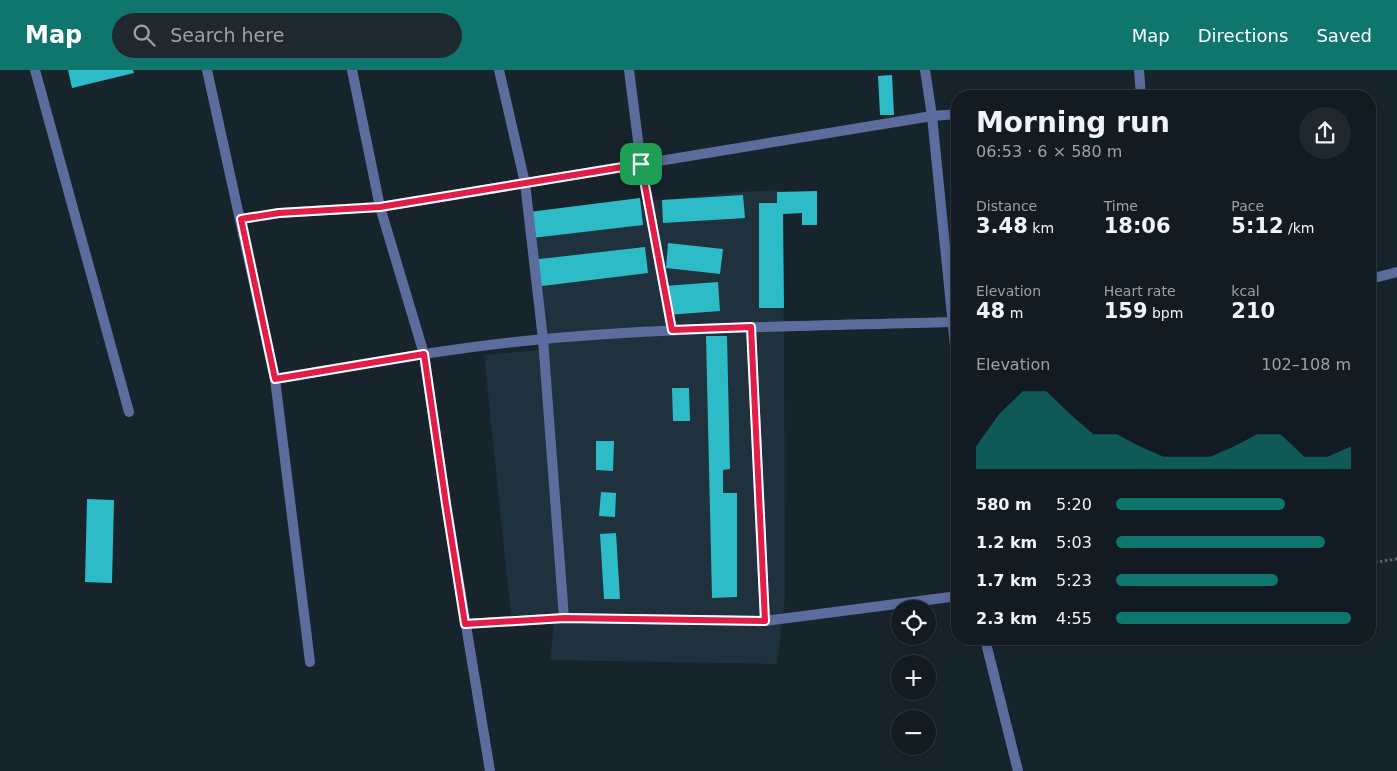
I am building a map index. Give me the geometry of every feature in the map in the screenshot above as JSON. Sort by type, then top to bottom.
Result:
[{"type":"street","points":[[35,70],[128,412]]},
{"type":"street","points":[[208,70],[275,379],[310,662]]},
{"type":"street","points":[[352,70],[380,207],[424,354],[446,504],[490,771]]},
{"type":"street","points":[[499,70],[525,183],[543,339],[564,618]]},
{"type":"street","points":[[629,70],[641,164],[672,330]]},
{"type":"street","points":[[925,70],[932,116],[951,312]]},
{"type":"street","points":[[1139,70],[1141,90]]},
{"type":"street","points":[[241,219],[279,213],[380,207],[932,116],[951,115]]},
{"type":"street","points":[[1376,277],[1397,272]]},
{"type":"street","points":[[275,379],[424,354],[543,339],[672,330],[951,322]]},
{"type":"street","points":[[751,327],[765,621]]},
{"type":"street","points":[[465,624],[564,618],[765,621],[951,597]]},
{"type":"street","points":[[986,645],[1018,771]]},
{"type":"path","points":[[1376,562],[1397,559]]},
{"type":"shaded area","points":[[780,190],[784,330],[785,598],[777,664],[550,660],[555,613],[511,616],[484,355],[538,350],[528,213],[739,192]]},
{"type":"building","points":[[68,70],[133,70],[134,73],[72,88]]},
{"type":"building","points":[[892,75],[894,115],[880,115],[878,76]]},
{"type":"building","points":[[817,191],[817,225],[802,225],[802,213],[783,214],[784,308],[759,308],[759,203],[777,203],[777,192]]},
{"type":"building","points":[[743,195],[745,218],[663,223],[662,200]]},
{"type":"building","points":[[640,198],[643,225],[532,238],[529,212]]},
{"type":"building","points":[[668,243],[723,249],[720,274],[666,268]]},
{"type":"building","points":[[645,247],[648,273],[534,287],[531,260]]},
{"type":"building","points":[[718,282],[720,311],[667,315],[665,286]]},
{"type":"building","points":[[706,336],[727,336],[730,469],[723,470],[723,493],[737,493],[737,597],[712,598]]},
{"type":"building","points":[[672,388],[689,388],[690,421],[673,421]]},
{"type":"building","points":[[596,441],[614,441],[613,471],[596,470]]},
{"type":"building","points":[[601,492],[616,493],[615,517],[599,516]]},
{"type":"building","points":[[87,499],[114,500],[112,583],[85,582]]},
{"type":"building","points":[[616,533],[620,599],[604,599],[600,534]]},
{"type":"route","points":[[641,164],[672,330],[751,327],[765,621],[564,618],[465,624],[424,354],[275,379],[241,219],[279,213],[380,207],[641,164]]}]
